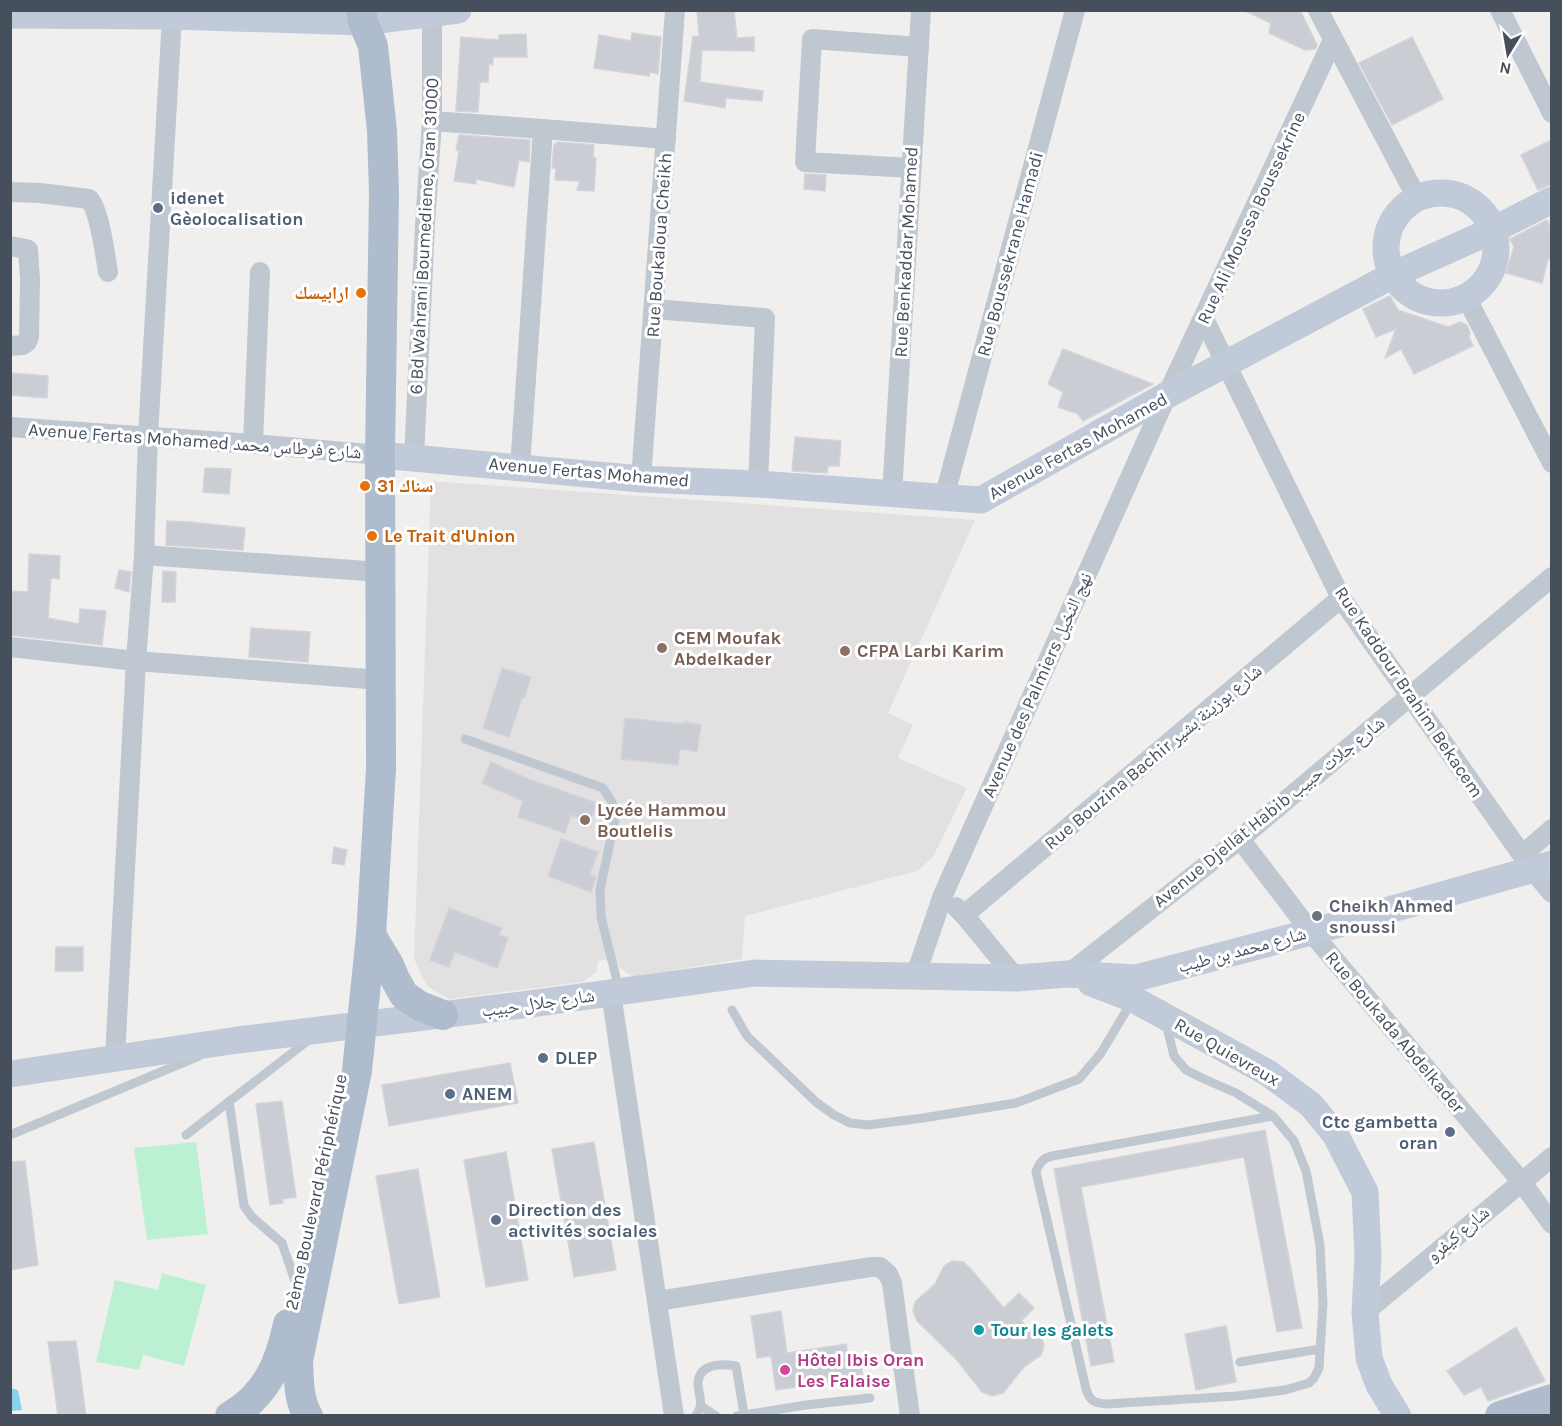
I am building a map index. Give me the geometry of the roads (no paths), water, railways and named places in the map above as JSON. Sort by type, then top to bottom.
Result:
[{"type":"main road","points":[[362,16],[373,46],[382,131],[384,192],[380,455],[381,770],[371,935],[362,1025]]},
{"type":"main road","points":[[371,935],[404,995],[420,1006],[443,1015]]},
{"type":"main road","name":"2ème Boulevard Périphérique","points":[[230,1416],[244,1408],[258,1394],[274,1370],[284,1343],[336,1081],[362,1025]]},
{"type":"main road","name":"2ème Boulevard Périphérique","points":[[308,1416],[303,1407],[298,1361],[357,1071],[362,1025]]},
{"type":"main road","points":[[1500,1416],[1551,1399]]},
{"type":"street","name":"Rue Boukaloua Cheikh","points":[[641,478],[675,10]]},
{"type":"street","name":"Rue Benkaddar Mohamed","points":[[892,494],[921,10]]},
{"type":"street","name":"Rue Boussekrane Hamadi","points":[[944,498],[1075,10]]},
{"type":"street","points":[[1318,10],[1417,198]]},
{"type":"street","points":[[1500,10],[1551,113]]},
{"type":"street","points":[[10,15],[87,13],[172,16],[362,16],[445,12]]},
{"type":"street","name":"6 Bd Wahrani Boumediene, Oran 31000","points":[[414,458],[432,122],[445,12]]},
{"type":"street","points":[[115,1058],[172,16]]},
{"type":"street","points":[[911,168],[805,162],[812,39],[919,47]]},
{"type":"street","name":"Rue Ali Moussa Boussekrine","points":[[1167,396],[1333,40]]},
{"type":"street","points":[[432,122],[666,139]]},
{"type":"street","points":[[520,466],[543,129]]},
{"type":"street","points":[[10,192],[89,199],[93,204],[99,225],[108,272]]},
{"type":"street","points":[[1435,193],[1453,194],[1470,201],[1484,213],[1493,230],[1496,245],[1489,275],[1479,288],[1466,297],[1450,302],[1425,300],[1404,288],[1393,275],[1387,258],[1386,240],[1391,223],[1402,208],[1417,198],[1435,193]]},
{"type":"street","name":"Avenue Fertas Mohamed","points":[[380,455],[641,478],[981,500],[1167,396],[1393,275],[1493,230],[1551,200]]},
{"type":"street","points":[[10,246],[28,250],[30,279],[27,342],[23,345],[10,346]]},
{"type":"street","points":[[253,444],[260,272]]},
{"type":"street","points":[[1466,297],[1551,463]]},
{"type":"street","points":[[654,309],[765,318],[758,484]]},
{"type":"street","name":"Rue Kaddour Brahim Bekacem","points":[[1204,319],[1341,598],[1410,696],[1535,863],[1551,892]]},
{"type":"street","name":"Avenue des Palmiers نهج النخيل","points":[[915,977],[943,895],[1167,396]]},
{"type":"street","name":"Avenue Fertas Mohamed شارع فرطاس محمد","points":[[10,428],[148,436],[380,455]]},
{"type":"street","points":[[144,555],[381,572]]},
{"type":"street","name":"Avenue Djellat Habib شارع جلات حبيب","points":[[1068,974],[1240,839],[1551,578]]},
{"type":"street","name":"Rue Bouzina Bachir شارع بوزينة بشير","points":[[964,915],[1341,598]]},
{"type":"street","points":[[10,647],[136,661],[381,680]]},
{"type":"street","points":[[1535,863],[1551,829]]},
{"type":"street","name":"Rue Boukada Abdelkader","points":[[1240,839],[1311,932],[1521,1181],[1551,1224]]},
{"type":"street","name":"شارع محمد بن طيب","points":[[1068,974],[1136,978],[1311,932],[1535,863]]},
{"type":"street","points":[[943,895],[964,915],[1016,978]]},
{"type":"street","name":"شارع جلال حبيب","points":[[10,1074],[238,1040],[755,973],[1016,978],[1068,974]]},
{"type":"street","name":"Rue Quievreux","points":[[1068,974],[1133,999],[1268,1073],[1311,1105],[1335,1134],[1365,1192],[1368,1256],[1365,1312],[1369,1358],[1379,1385]]},
{"type":"street","points":[[615,992],[674,1416]]},
{"type":"street","name":"شارع كيفرو","points":[[1365,1312],[1551,1157]]},
{"type":"street","points":[[657,1301],[880,1267],[888,1274],[892,1283],[910,1416]]},
{"type":"street","points":[[1379,1385],[1380,1416]]},
{"type":"street","points":[[1379,1385],[1398,1416]]},
{"type":"lane","points":[[465,738],[603,788],[612,802],[615,818],[600,890],[601,917],[615,992]]},
{"type":"lane","points":[[732,1010],[747,1036],[816,1102],[850,1123],[868,1125],[923,1119],[1016,1103],[1079,1079],[1101,1053],[1133,999]]},
{"type":"lane","points":[[1164,1016],[1174,1056],[1186,1070],[1236,1092],[1272,1116],[1294,1141],[1306,1171],[1320,1245],[1323,1305],[1319,1368],[1309,1383],[1285,1390],[1237,1396],[1096,1404],[1090,1399],[1086,1389],[1036,1172],[1041,1161],[1052,1156],[1272,1116]]},
{"type":"lane","points":[[186,1135],[324,1029]]},
{"type":"lane","points":[[10,1135],[238,1040]]},
{"type":"lane","points":[[229,1101],[244,1206],[252,1217],[282,1243],[296,1284]]},
{"type":"lane","points":[[1240,1362],[1320,1349]]},
{"type":"lane","points":[[696,1416],[701,1406],[699,1374],[708,1367],[727,1364],[736,1366],[740,1414],[870,1398]]},
{"type":"lane","points":[[701,1406],[716,1416]]},
{"type":"water","points":[[10,1388],[18,1390],[22,1410],[11,1411]]},
{"type":"place","name":"idenet Gèolocalisation","points":[[158,208]]},
{"type":"place","name":"ارابيسك","points":[[361,293]]},
{"type":"place","name":"سناك 31","points":[[365,486]]},
{"type":"place","name":"Le Trait d'Union","points":[[372,536]]},
{"type":"place","name":"CEM Moufak Abdelkader","points":[[662,648]]},
{"type":"place","name":"CFPA Larbi Karim","points":[[845,651]]},
{"type":"place","name":"Lycée Hammou Boutlelis","points":[[585,820]]},
{"type":"place","name":"Cheikh Ahmed snoussi","points":[[1317,916]]},
{"type":"place","name":"DLEP","points":[[543,1058]]},
{"type":"place","name":"ANEM","points":[[450,1094]]},
{"type":"place","name":"Ctc gambetta oran","points":[[1450,1132]]},
{"type":"place","name":"Direction des activités sociales","points":[[496,1220]]},
{"type":"place","name":"Tour les galets","points":[[979,1330]]},
{"type":"place","name":"Hôtel Ibis Oran Les Falaise","points":[[785,1370]]}]
